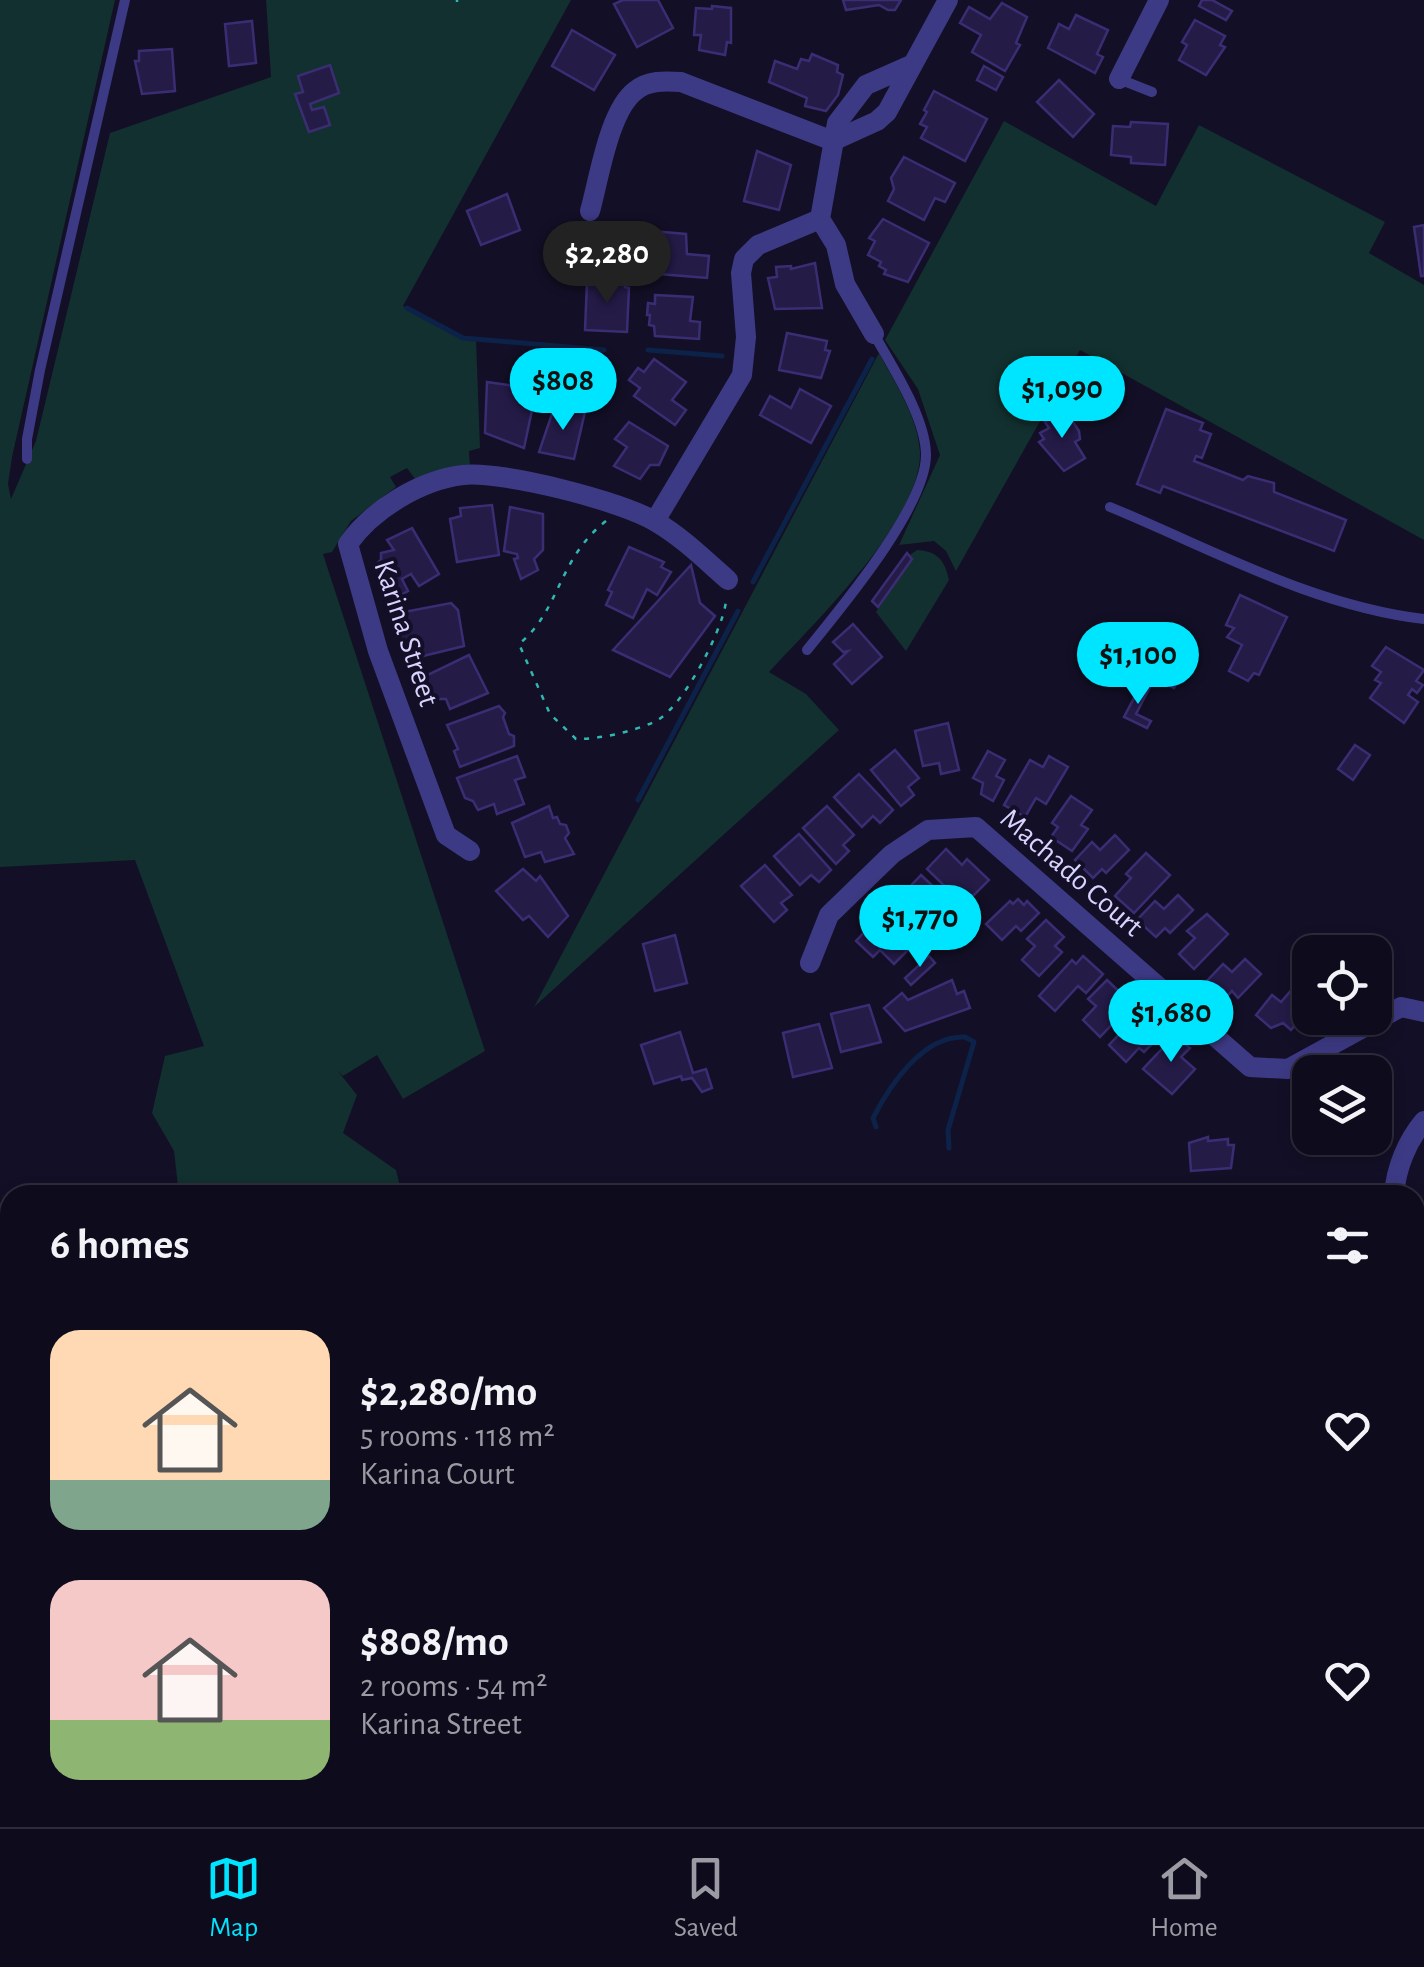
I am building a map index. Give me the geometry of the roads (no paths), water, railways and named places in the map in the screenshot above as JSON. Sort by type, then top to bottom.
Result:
[{"type":"street","points":[[590,210],[618,112],[635,90],[657,80],[681,82],[833,140],[887,112],[948,0]]},
{"type":"street","points":[[1118,79],[1159,0]]},
{"type":"street","points":[[874,334],[845,284],[836,245],[820,219],[837,123],[866,86],[909,66]]},
{"type":"street","points":[[850,102],[868,124]]},
{"type":"street","points":[[655,521],[742,374],[746,337],[741,272],[744,259],[758,244],[820,219]]},
{"type":"street","name":"Karina Street","points":[[470,851],[446,835],[378,651],[348,544],[362,524],[416,490],[464,475],[503,479],[604,500],[655,521],[728,580]]},
{"type":"street","name":"Machado Court","points":[[810,963],[828,915],[892,854],[928,830],[976,827],[1250,1067],[1288,1069],[1402,1007],[1424,1012]]},
{"type":"street","points":[[1396,1185],[1413,1134],[1424,1121]]},
{"type":"lane","points":[[28,459],[27,438],[40,370],[125,0]]},
{"type":"lane","points":[[1118,79],[1152,92]]},
{"type":"lane","points":[[807,650],[874,568],[922,480],[926,452],[909,399],[874,334]]},
{"type":"lane","points":[[1110,507],[1270,577],[1335,599],[1424,619]]},
{"type":"waterway","points":[[407,308],[463,338],[604,350]]},
{"type":"waterway","points":[[648,350],[722,356]]},
{"type":"waterway","points":[[753,582],[872,359]]},
{"type":"waterway","points":[[638,800],[738,611]]},
{"type":"waterway","points":[[876,1127],[873,1118],[910,1064],[935,1044],[965,1037],[974,1042],[948,1130],[949,1148]]}]
